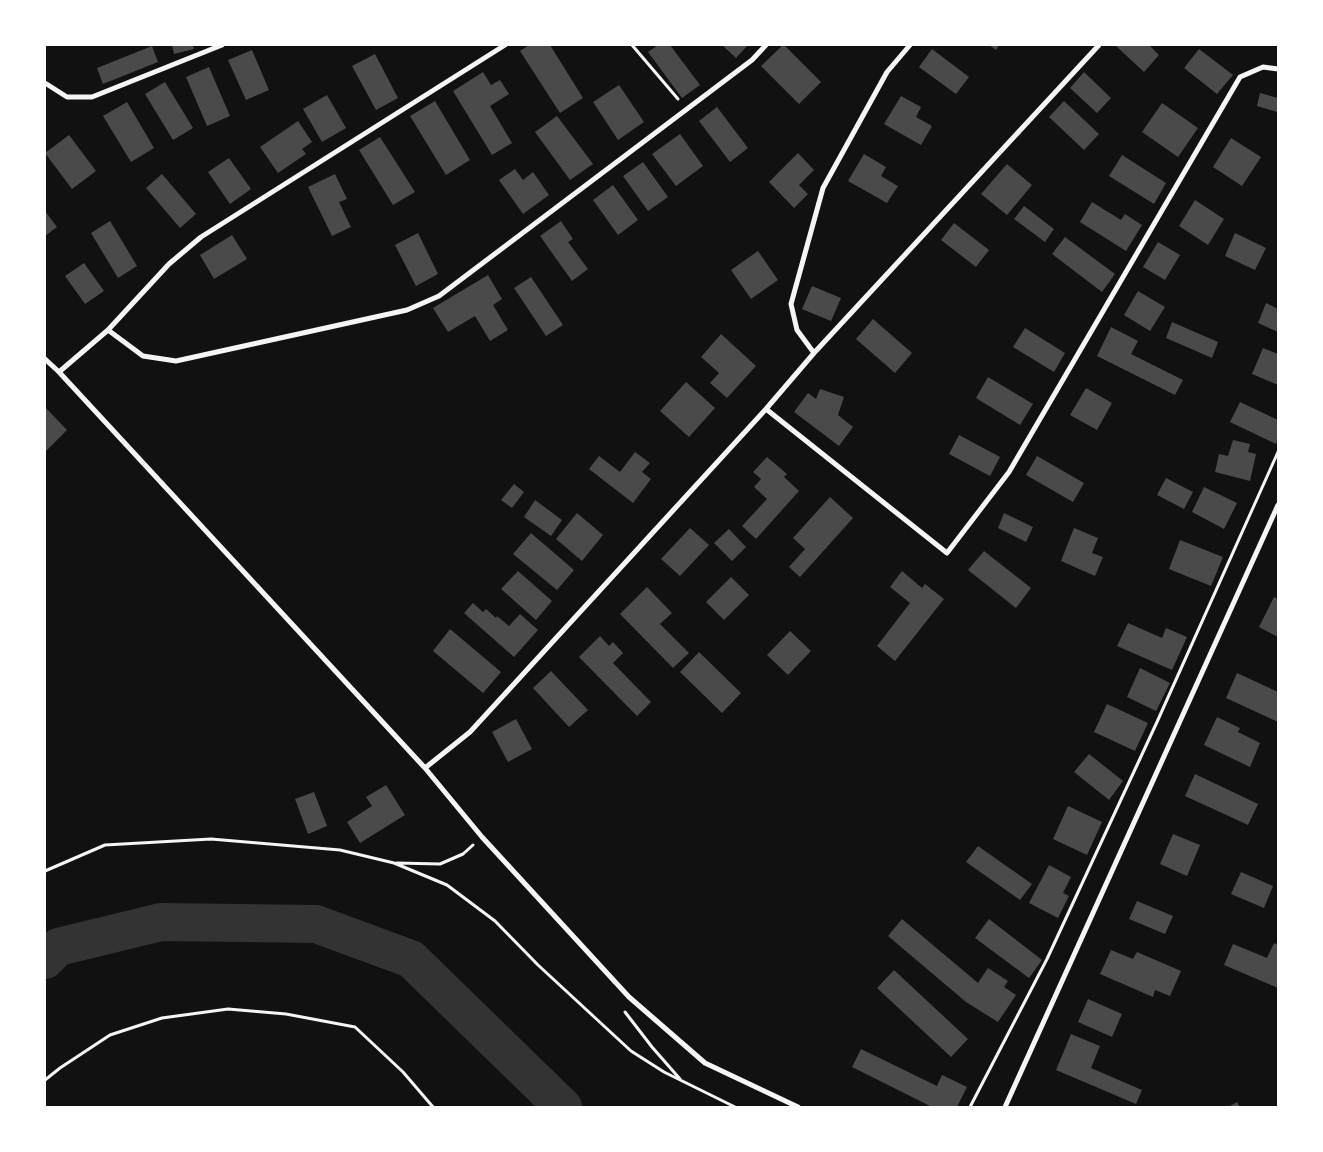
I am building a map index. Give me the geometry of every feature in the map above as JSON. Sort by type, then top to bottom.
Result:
[{"type":"street","points":[[45,83],[67,97],[92,98],[222,45]]},
{"type":"street","points":[[59,372],[108,330],[169,264],[201,237],[505,45]]},
{"type":"street","points":[[108,330],[143,356],[176,360],[407,310],[439,296],[687,110],[752,60],[766,45]]},
{"type":"street","points":[[814,353],[797,330],[791,304],[823,188],[887,72],[910,45]]},
{"type":"street","points":[[425,768],[470,732],[766,409],[814,353],[1099,45]]},
{"type":"street","points":[[766,409],[947,553],[1010,472],[1240,77],[1263,66],[1278,69]]},
{"type":"street","points":[[45,360],[59,372],[425,768],[482,836],[629,998],[705,1063],[798,1107]]},
{"type":"street","points":[[1005,1107],[1278,505]]},
{"type":"path","points":[[632,45],[687,110]]},
{"type":"path","points":[[970,1107],[1048,959],[1278,452]]},
{"type":"path","points":[[394,863],[440,864],[463,854],[482,836]]},
{"type":"path","points":[[45,871],[104,845],[211,839],[340,850],[394,863],[447,885],[495,921],[538,965],[631,1051],[664,1072],[735,1107]]},
{"type":"path","points":[[45,1080],[110,1035],[162,1018],[228,1009],[286,1014],[356,1028],[404,1072],[433,1107]]},
{"type":"building","points":[[172,45],[193,45],[194,49],[174,54]]},
{"type":"building","points":[[529,45],[550,45],[583,98],[560,113],[520,51]]},
{"type":"building","points":[[658,45],[670,45],[700,85],[682,98],[648,52]]},
{"type":"building","points":[[722,45],[748,45],[736,58]]},
{"type":"building","points":[[783,45],[821,82],[799,104],[761,66]]},
{"type":"building","points":[[989,45],[999,45],[996,50]]},
{"type":"building","points":[[1115,45],[1149,45],[1159,55],[1144,72]]},
{"type":"building","points":[[152,46],[158,62],[103,84],[97,68]]},
{"type":"building","points":[[932,49],[969,77],[956,94],[919,67]]},
{"type":"building","points":[[1199,49],[1233,75],[1217,94],[1184,68]]},
{"type":"building","points":[[252,50],[269,90],[246,100],[228,60]]},
{"type":"building","points":[[375,54],[398,98],[376,110],[352,66]]},
{"type":"building","points":[[209,67],[230,116],[207,126],[186,77]]},
{"type":"building","points":[[483,72],[491,85],[500,80],[509,94],[490,106],[512,143],[492,155],[453,91]]},
{"type":"building","points":[[1084,72],[1111,98],[1097,113],[1070,88]]},
{"type":"building","points":[[165,82],[193,128],[173,140],[145,94]]},
{"type":"building","points":[[619,85],[644,122],[618,140],[593,102]]},
{"type":"building","points":[[1260,93],[1278,98],[1277,112],[1257,106]]},
{"type":"building","points":[[327,95],[346,128],[322,142],[303,109]]},
{"type":"building","points":[[901,96],[921,107],[916,117],[932,126],[921,145],[884,124]]},
{"type":"building","points":[[435,101],[470,160],[446,175],[410,116]]},
{"type":"building","points":[[1064,101],[1099,134],[1084,150],[1049,117]]},
{"type":"building","points":[[127,102],[154,148],[131,162],[103,116]]},
{"type":"building","points":[[1162,103],[1198,128],[1178,157],[1142,132]]},
{"type":"building","points":[[717,107],[748,148],[730,162],[699,121]]},
{"type":"building","points":[[557,116],[593,164],[570,180],[535,132]]},
{"type":"building","points":[[298,121],[312,142],[302,149],[306,154],[278,173],[260,147]]},
{"type":"building","points":[[680,134],[703,166],[676,186],[652,154]]},
{"type":"building","points":[[69,135],[96,171],[72,189],[45,153]]},
{"type":"building","points":[[380,137],[415,192],[393,205],[359,150]]},
{"type":"building","points":[[1231,138],[1261,157],[1242,186],[1213,167]]},
{"type":"building","points":[[798,153],[814,170],[799,185],[808,194],[794,208],[769,182]]},
{"type":"building","points":[[864,154],[886,167],[881,176],[898,186],[887,203],[848,181]]},
{"type":"building","points":[[1122,155],[1166,183],[1154,204],[1109,176]]},
{"type":"building","points":[[229,158],[251,189],[230,204],[208,172]]},
{"type":"building","points":[[643,162],[668,197],[648,211],[623,176]]},
{"type":"building","points":[[1007,164],[1032,185],[1007,215],[981,194]]},
{"type":"building","points":[[515,169],[523,180],[533,172],[549,195],[523,214],[499,180]]},
{"type":"building","points":[[162,174],[196,214],[180,228],[146,188]]},
{"type":"building","points":[[335,174],[347,199],[339,202],[351,227],[332,236],[308,187]]},
{"type":"building","points":[[613,185],[638,220],[618,235],[593,200]]},
{"type":"building","points":[[1195,200],[1224,219],[1208,245],[1179,226]]},
{"type":"building","points":[[1092,202],[1121,220],[1125,214],[1142,225],[1126,251],[1080,222]]},
{"type":"building","points":[[1024,206],[1054,229],[1045,242],[1014,219]]},
{"type":"building","points":[[45,211],[57,227],[45,236]]},
{"type":"building","points":[[110,221],[137,266],[118,278],[91,233]]},
{"type":"building","points":[[561,221],[573,239],[568,242],[588,269],[572,281],[540,236]]},
{"type":"building","points":[[954,223],[989,250],[976,267],[941,240]]},
{"type":"building","points":[[418,233],[438,274],[416,286],[395,245]]},
{"type":"building","points":[[1235,233],[1266,248],[1255,270],[1225,256]]},
{"type":"building","points":[[232,235],[247,259],[214,279],[200,255]]},
{"type":"building","points":[[1065,237],[1115,274],[1102,292],[1052,254]]},
{"type":"building","points":[[1158,242],[1180,255],[1165,280],[1143,267]]},
{"type":"building","points":[[758,251],[778,280],[751,299],[731,270]]},
{"type":"building","points":[[84,263],[104,291],[85,304],[65,276]]},
{"type":"building","points":[[488,275],[502,299],[493,305],[508,330],[490,341],[475,316],[448,332],[433,308]]},
{"type":"building","points":[[531,277],[563,325],[546,336],[514,288]]},
{"type":"building","points":[[812,286],[841,298],[831,321],[802,309]]},
{"type":"building","points":[[1138,291],[1165,307],[1150,331],[1124,315]]},
{"type":"building","points":[[1266,303],[1278,309],[1278,332],[1258,323]]},
{"type":"building","points":[[873,319],[912,353],[895,373],[856,339]]},
{"type":"building","points":[[1172,322],[1218,342],[1212,358],[1166,338]]},
{"type":"building","points":[[1111,327],[1138,341],[1131,354],[1183,380],[1175,395],[1097,356]]},
{"type":"building","points":[[1025,328],[1065,353],[1054,372],[1013,347]]},
{"type":"building","points":[[721,334],[756,366],[727,398],[710,383],[719,373],[701,357]]},
{"type":"building","points":[[1263,348],[1278,354],[1278,385],[1252,374]]},
{"type":"building","points":[[988,377],[1033,404],[1020,425],[976,398]]},
{"type":"building","points":[[686,382],[715,408],[689,437],[660,411]]},
{"type":"building","points":[[1086,388],[1112,403],[1097,430],[1070,415]]},
{"type":"building","points":[[820,389],[844,397],[838,415],[853,427],[839,446],[794,412],[808,393],[816,399]]},
{"type":"building","points":[[1240,402],[1278,420],[1278,439],[1276,444],[1230,422]]},
{"type":"building","points":[[45,407],[67,430],[45,452]]},
{"type":"building","points":[[959,435],[1000,457],[990,476],[949,454]]},
{"type":"building","points":[[1233,440],[1250,444],[1248,452],[1256,454],[1250,481],[1215,472],[1219,454],[1228,456]]},
{"type":"building","points":[[635,452],[650,463],[642,472],[651,479],[633,503],[589,469],[599,456],[620,472]]},
{"type":"building","points":[[1037,456],[1084,483],[1073,502],[1026,475]]},
{"type":"building","points":[[767,457],[787,474],[784,477],[799,491],[756,539],[742,526],[767,499],[754,487],[761,479],[753,472]]},
{"type":"building","points":[[1166,478],[1193,492],[1184,509],[1157,495]]},
{"type":"building","points":[[514,484],[524,492],[512,508],[501,500]]},
{"type":"building","points":[[1204,487],[1237,503],[1224,529],[1192,512]]},
{"type":"building","points":[[830,497],[853,518],[800,577],[789,567],[805,549],[793,538]]},
{"type":"building","points":[[535,500],[562,520],[551,536],[524,517]]},
{"type":"building","points":[[577,513],[603,535],[582,561],[556,539]]},
{"type":"building","points":[[1004,513],[1033,527],[1026,542],[998,528]]},
{"type":"building","points":[[690,528],[709,545],[680,576],[661,559]]},
{"type":"building","points":[[1074,528],[1098,538],[1092,553],[1103,557],[1095,576],[1061,561]]},
{"type":"building","points":[[729,529],[746,547],[732,561],[714,543]]},
{"type":"building","points":[[531,533],[574,570],[557,590],[513,554]]},
{"type":"building","points":[[1180,540],[1223,557],[1211,586],[1169,569]]},
{"type":"building","points":[[984,551],[1031,588],[1016,608],[968,570]]},
{"type":"building","points":[[518,571],[552,601],[536,620],[501,589]]},
{"type":"building","points":[[902,571],[922,588],[925,584],[944,599],[895,661],[877,646],[910,603],[890,587]]},
{"type":"building","points":[[731,577],[749,595],[724,620],[706,602]]},
{"type":"building","points":[[647,587],[672,613],[660,624],[689,653],[673,668],[620,614]]},
{"type":"building","points":[[1274,597],[1278,599],[1278,637],[1259,627]]},
{"type":"building","points":[[473,603],[483,612],[486,609],[509,626],[520,614],[538,630],[514,657],[464,613]]},
{"type":"building","points":[[1128,623],[1162,638],[1166,628],[1187,637],[1172,670],[1117,646]]},
{"type":"building","points":[[450,629],[501,672],[483,693],[433,651]]},
{"type":"building","points":[[790,631],[811,651],[788,675],[767,655]]},
{"type":"building","points":[[600,636],[609,646],[613,642],[623,653],[613,663],[651,702],[637,716],[579,657]]},
{"type":"building","points":[[699,652],[741,693],[722,713],[680,672]]},
{"type":"building","points":[[1140,668],[1170,683],[1156,711],[1127,697]]},
{"type":"building","points":[[551,671],[588,710],[569,727],[533,688]]},
{"type":"building","points":[[1237,673],[1278,692],[1278,722],[1226,698]]},
{"type":"building","points":[[1107,704],[1148,723],[1135,751],[1094,732]]},
{"type":"building","points":[[1217,717],[1240,728],[1238,732],[1260,743],[1250,767],[1204,745]]},
{"type":"building","points":[[516,719],[532,749],[508,762],[492,732]]},
{"type":"building","points":[[1089,754],[1123,781],[1109,800],[1074,772]]},
{"type":"building","points":[[1195,774],[1258,804],[1248,825],[1185,796]]},
{"type":"building","points":[[386,785],[405,815],[360,843],[347,822],[372,806],[366,797]]},
{"type":"building","points":[[314,792],[327,826],[308,834],[295,799]]},
{"type":"building","points":[[1068,806],[1102,822],[1087,855],[1053,839]]},
{"type":"building","points":[[1173,834],[1200,845],[1187,876],[1160,864]]},
{"type":"building","points":[[978,846],[1032,884],[1020,900],[966,862]]},
{"type":"building","points":[[1049,865],[1071,877],[1063,893],[1069,896],[1058,918],[1029,903]]},
{"type":"building","points":[[1241,872],[1273,886],[1264,908],[1231,894]]},
{"type":"building","points":[[1137,901],[1173,916],[1165,934],[1129,919]]},
{"type":"building","points":[[902,919],[978,983],[988,968],[1008,981],[1004,987],[1016,995],[998,1022],[966,1002],[888,936]]},
{"type":"building","points":[[989,919],[1042,960],[1029,978],[975,938]]},
{"type":"building","points":[[1274,943],[1278,945],[1278,988],[1224,965],[1233,944],[1267,958]]},
{"type":"building","points":[[1111,950],[1133,959],[1137,952],[1181,971],[1170,996],[1155,990],[1153,997],[1100,974]]},
{"type":"building","points":[[894,970],[968,1039],[951,1057],[877,988]]},
{"type":"building","points":[[1088,999],[1122,1014],[1112,1037],[1078,1022]]},
{"type":"building","points":[[1071,1034],[1100,1046],[1091,1068],[1142,1090],[1136,1104],[1056,1070]]},
{"type":"building","points":[[861,1049],[937,1086],[942,1075],[967,1087],[957,1107],[932,1107],[852,1067]]},
{"type":"building","points":[[1237,1102],[1240,1107],[1228,1107]]},
{"type":"waterway","points":[[45,960],[58,947],[161,922],[316,924],[411,959],[563,1107]]}]
